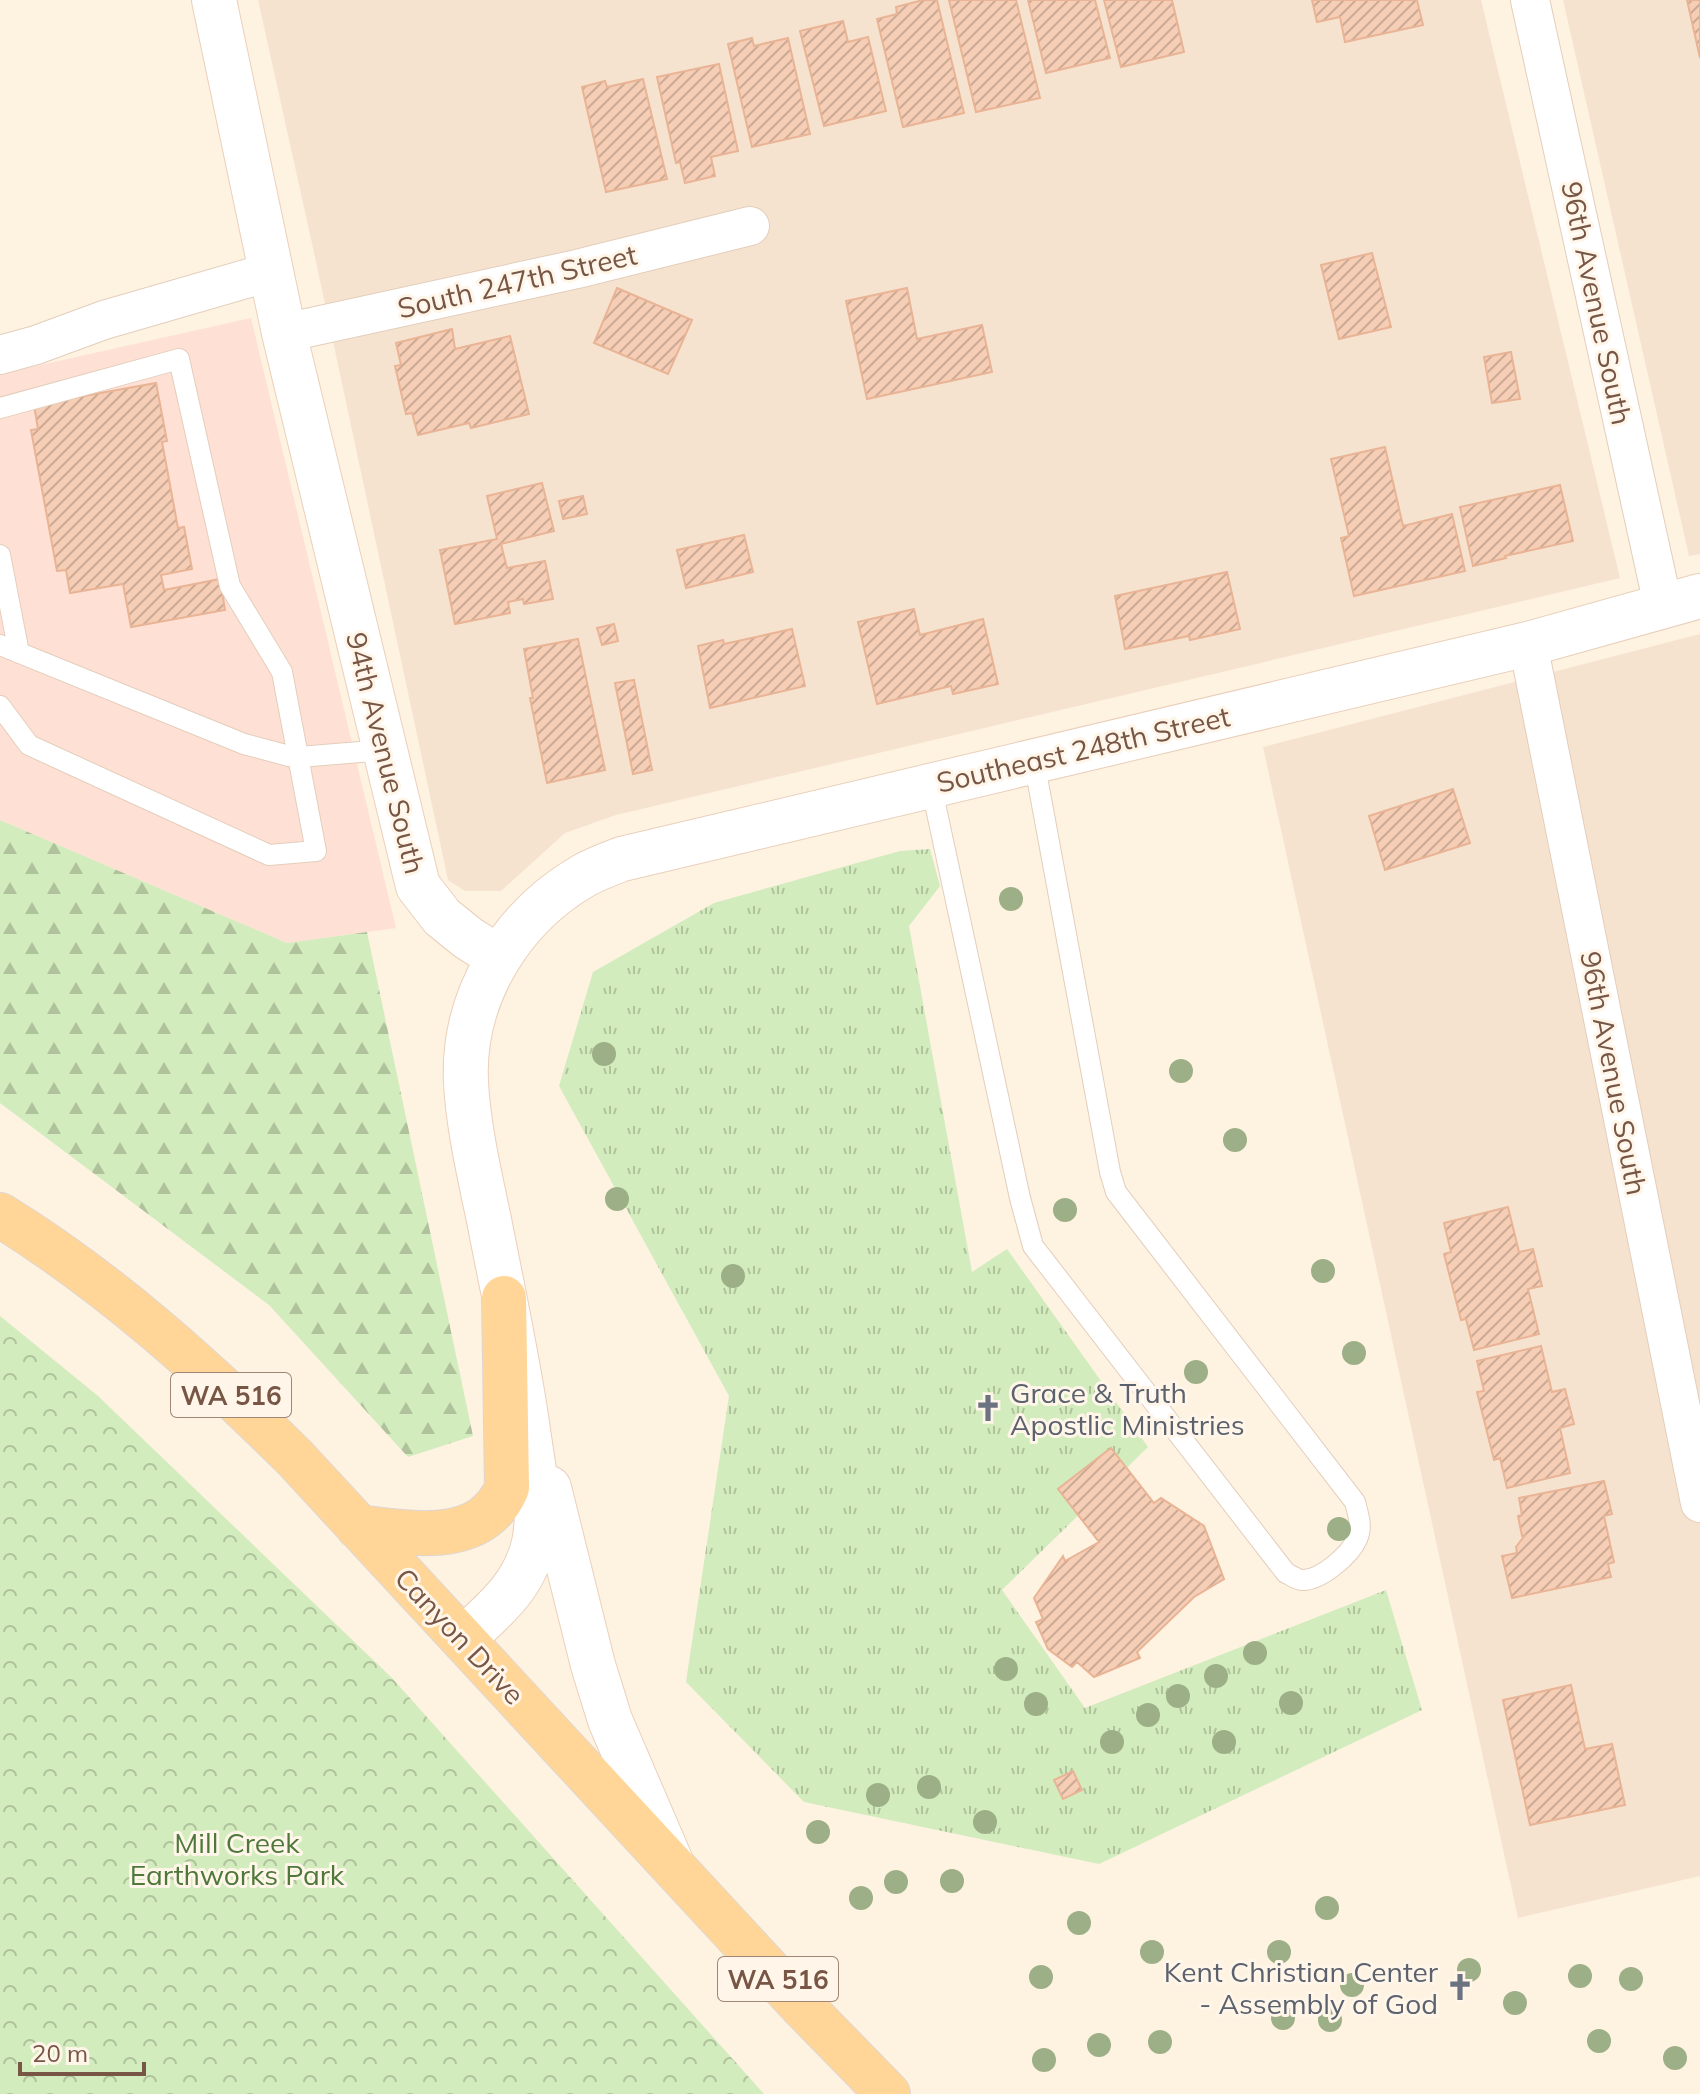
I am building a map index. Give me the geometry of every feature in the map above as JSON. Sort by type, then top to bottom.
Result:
[{"type":"main road","name":"Canyon Drive","points":[[0,1215],[89,1277],[170,1341],[295,1458],[801,2005],[888,2094]]},
{"type":"main road","points":[[358,1527],[409,1533],[454,1531],[483,1520],[500,1503],[507,1488],[504,1298]]},
{"type":"street","name":"94th Avenue South","points":[[214,0],[284,333],[418,886],[442,917],[498,957]]},
{"type":"street","name":"96th Avenue South","points":[[1530,0],[1682,601]]},
{"type":"street","name":"South 247th Street","points":[[284,333],[577,269],[750,226]]},
{"type":"street","points":[[0,355],[117,316],[270,272]]},
{"type":"street","name":"Southeast 248th Street","points":[[498,957],[522,925],[551,897],[585,875],[622,859],[1528,644],[1682,601]]},
{"type":"street","name":"96th Avenue South","points":[[1528,644],[1700,1503]]},
{"type":"street","points":[[498,957],[480,996],[469,1038],[466,1081],[478,1167],[520,1375],[593,1665],[610,1720],[671,1862]]},
{"type":"street","points":[[463,1639],[508,1597],[522,1576],[533,1545],[538,1510],[520,1375]]},
{"type":"lane","points":[[0,408],[179,359],[230,586],[282,672],[316,851],[269,855],[29,745],[0,706]]},
{"type":"lane","points":[[0,555],[10,649],[244,744],[299,757],[385,750]]},
{"type":"lane","points":[[931,785],[1033,1246],[1286,1573],[1301,1580],[1314,1577],[1342,1560],[1358,1538],[1360,1521],[1355,1502],[1116,1192],[1034,761]]},
{"type":"shaded area","points":[[258,0],[1481,0],[1620,578],[616,815],[565,833],[501,891],[465,891],[448,880]]},
{"type":"shaded area","points":[[1563,0],[1700,0],[1700,554],[1689,556]]},
{"type":"shaded area","points":[[251,318],[396,928],[287,943],[0,820],[0,374]]},
{"type":"shaded area","points":[[1700,634],[1700,1876],[1518,1918],[1263,747]]},
{"type":"green space","points":[[0,820],[287,943],[367,932],[473,1436],[408,1457],[269,1305],[0,1103]]},
{"type":"green space","points":[[930,849],[940,886],[909,926],[972,1272],[1007,1249],[1148,1447],[1002,1590],[1085,1708],[1386,1590],[1422,1710],[1099,1864],[804,1802],[686,1682],[729,1396],[559,1086],[593,972],[714,903],[900,851]]},
{"type":"green space","name":"Mill Creek Earthworks Park","points":[[0,1316],[98,1396],[392,1678],[764,2094],[0,2094]]},
{"type":"building","points":[[937,0],[964,113],[903,127],[877,19],[897,14],[896,7]]},
{"type":"building","points":[[949,0],[1016,0],[1040,98],[976,112]]},
{"type":"building","points":[[1028,0],[1095,0],[1110,58],[1046,73]]},
{"type":"building","points":[[1104,0],[1172,0],[1184,52],[1121,67]]},
{"type":"building","points":[[1312,0],[1417,0],[1423,25],[1345,42],[1340,17],[1317,22]]},
{"type":"building","points":[[1687,0],[1700,0],[1700,58]]},
{"type":"building","points":[[843,21],[848,42],[868,37],[886,111],[824,126],[800,31]]},
{"type":"building","points":[[752,38],[754,46],[788,38],[810,134],[752,147],[728,44]]},
{"type":"building","points":[[719,64],[738,151],[711,157],[715,176],[685,183],[680,162],[676,163],[657,77]]},
{"type":"building","points":[[643,79],[667,179],[606,192],[582,87],[605,81],[607,87]]},
{"type":"building","points":[[1372,253],[1391,327],[1339,339],[1321,265]]},
{"type":"building","points":[[617,288],[692,320],[668,374],[594,343]]},
{"type":"building","points":[[907,288],[917,339],[982,325],[992,372],[867,399],[846,301]]},
{"type":"building","points":[[452,329],[455,349],[510,336],[529,414],[471,428],[469,423],[418,435],[412,413],[406,414],[395,366],[401,365],[396,343]]},
{"type":"building","points":[[1511,352],[1520,399],[1492,403],[1484,357]]},
{"type":"building","points":[[156,383],[167,441],[162,442],[178,528],[184,527],[192,569],[161,575],[164,590],[220,579],[225,610],[131,627],[123,584],[70,593],[66,570],[57,571],[31,430],[38,429],[34,405]]},
{"type":"building","points":[[1385,447],[1403,526],[1452,514],[1465,571],[1354,596],[1341,538],[1349,536],[1331,459]]},
{"type":"building","points":[[542,483],[554,531],[501,544],[507,568],[545,561],[553,599],[524,604],[523,599],[508,602],[510,613],[455,624],[440,550],[497,539],[487,496]]},
{"type":"building","points":[[1560,485],[1573,541],[1473,566],[1460,507]]},
{"type":"building","points":[[583,496],[587,514],[563,519],[559,501]]},
{"type":"building","points":[[744,535],[753,572],[686,588],[677,550]]},
{"type":"building","points":[[1227,572],[1240,629],[1125,649],[1115,596]]},
{"type":"building","points":[[914,609],[920,635],[983,619],[998,684],[953,694],[951,686],[877,704],[858,622]]},
{"type":"building","points":[[614,624],[618,641],[602,645],[597,628]]},
{"type":"building","points":[[792,629],[805,686],[710,708],[698,646],[723,640],[724,644]]},
{"type":"building","points":[[578,639],[605,770],[547,783],[524,649]]},
{"type":"building","points":[[634,680],[652,770],[633,774],[615,683]]},
{"type":"building","points":[[1453,789],[1470,843],[1385,870],[1369,816]]},
{"type":"building","points":[[1508,1207],[1519,1252],[1533,1249],[1542,1286],[1528,1289],[1539,1334],[1474,1350],[1466,1319],[1461,1320],[1444,1254],[1451,1252],[1444,1223]]},
{"type":"building","points":[[1541,1346],[1552,1392],[1565,1389],[1574,1424],[1560,1428],[1570,1473],[1507,1488],[1500,1458],[1494,1460],[1477,1392],[1484,1391],[1477,1361]]},
{"type":"building","points":[[1111,1448],[1154,1503],[1161,1498],[1204,1526],[1224,1579],[1194,1597],[1137,1652],[1140,1658],[1094,1677],[1077,1662],[1072,1667],[1048,1649],[1036,1622],[1043,1619],[1034,1598],[1063,1556],[1065,1561],[1099,1542],[1058,1489]]},
{"type":"building","points":[[1604,1481],[1612,1514],[1604,1516],[1614,1562],[1608,1564],[1611,1577],[1512,1598],[1502,1556],[1517,1553],[1516,1547],[1525,1535],[1522,1536],[1518,1516],[1522,1515],[1519,1498]]},
{"type":"building","points":[[1571,1685],[1585,1749],[1612,1744],[1625,1805],[1530,1825],[1503,1700]]},
{"type":"building","points":[[1073,1771],[1082,1790],[1063,1799],[1054,1780]]},
{"type":"place","name":"Grace & Truth Apostlic Ministries","points":[[988,1408]]},
{"type":"place","name":"Kent Christian Center - Assembly of God","points":[[1460,1987]]}]
